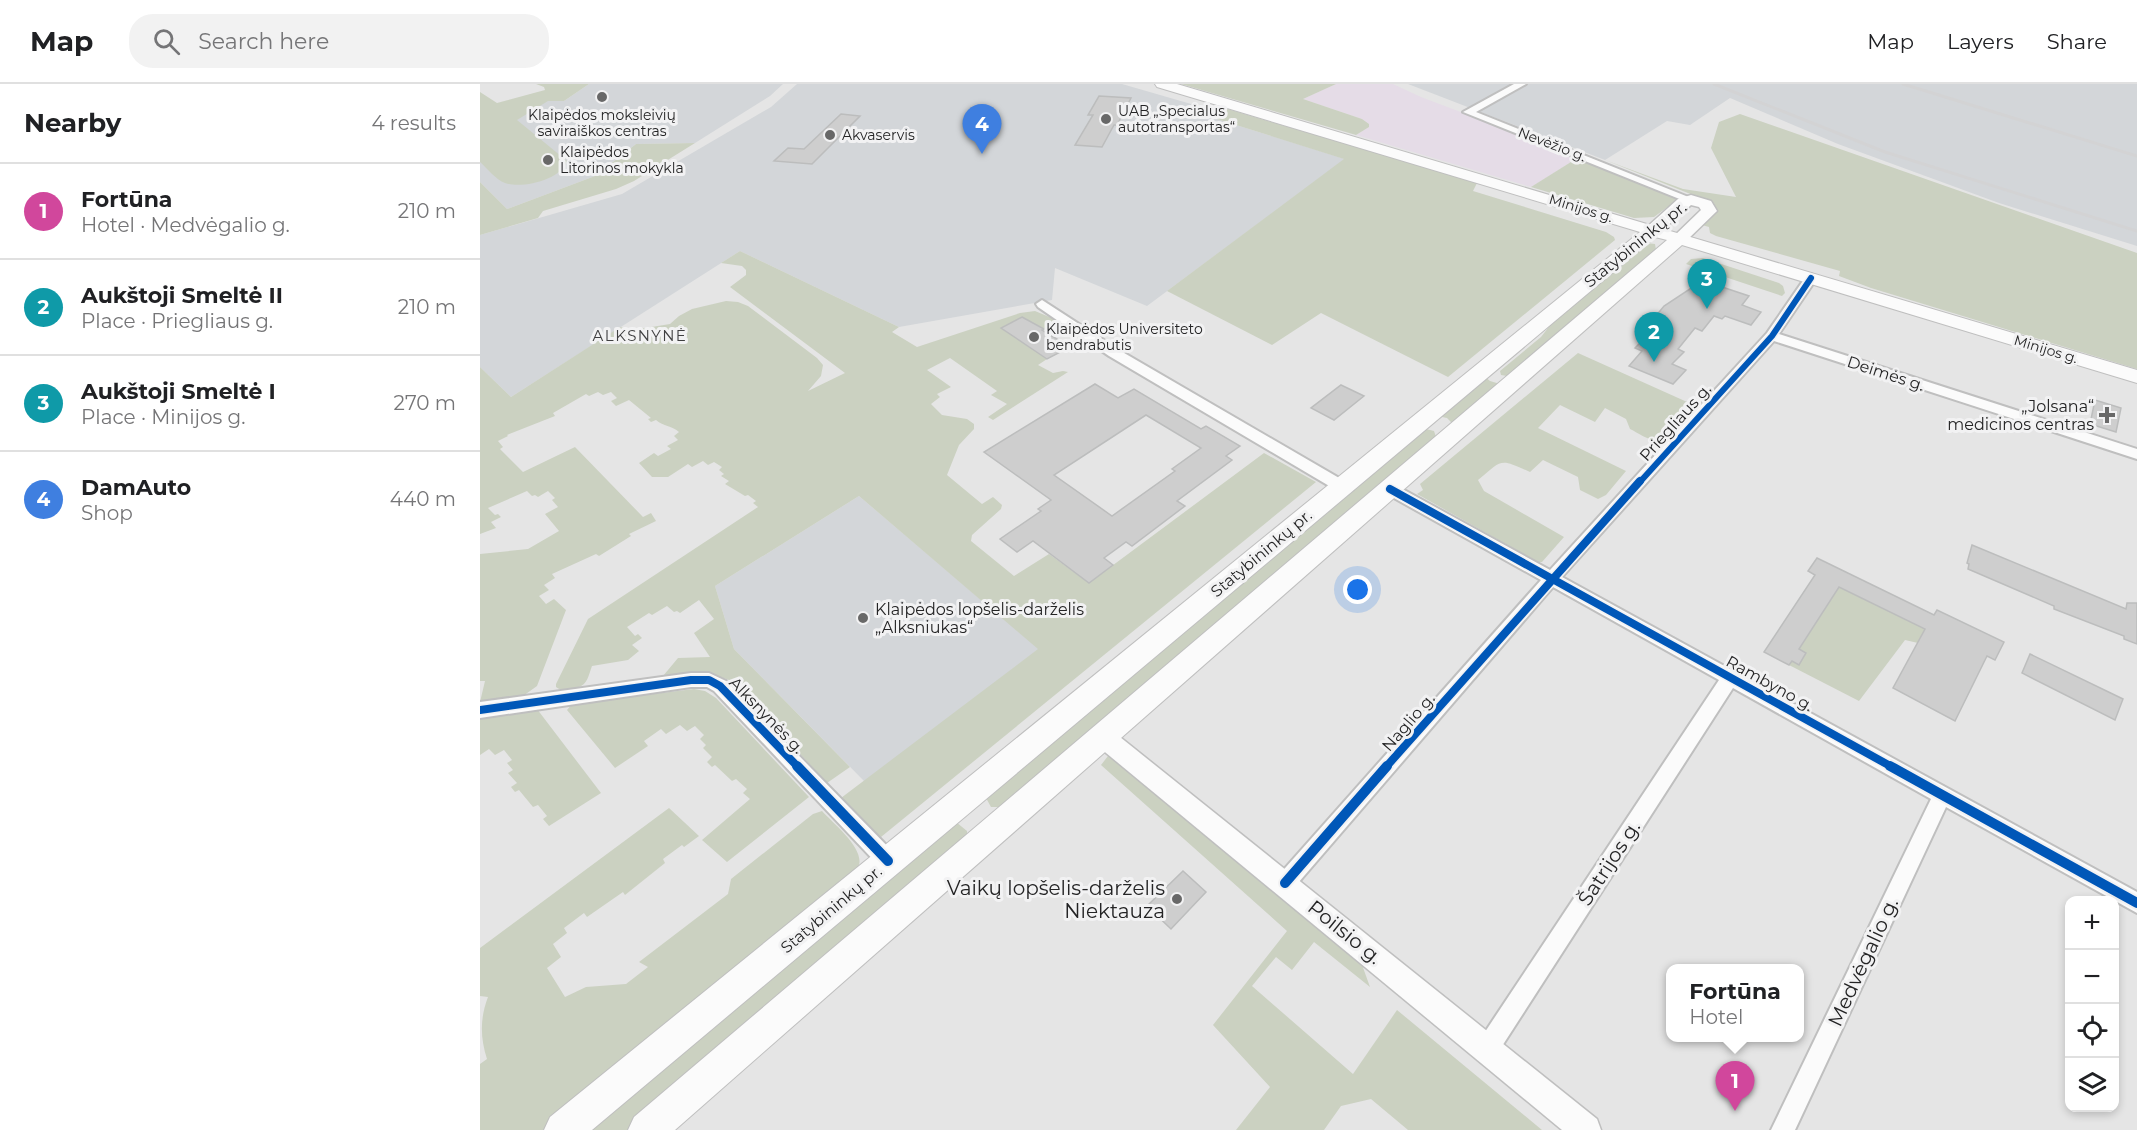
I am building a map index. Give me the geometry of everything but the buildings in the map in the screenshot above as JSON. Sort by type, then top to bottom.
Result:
[{"type":"main road","name":"Minijos g.","points":[[1162,84],[2137,377]]},
{"type":"main road","name":"Statybininkų pr.","points":[[564,1130],[1684,202],[1691,200],[1705,204],[1709,208],[1680,238],[647,1130]]},
{"type":"main road","points":[[1484,367],[1493,379],[1511,382]]},
{"type":"main road","points":[[1419,422],[1438,425],[1445,430],[1448,438]]},
{"type":"main road","points":[[962,802],[974,823],[992,831]]},
{"type":"street","name":"Nevėžio g.","points":[[1521,84],[1468,112],[1691,200]]},
{"type":"street","name":"Priegliaus g.","points":[[1552,578],[1772,336],[1811,278]]},
{"type":"street","points":[[1042,304],[1114,353],[1341,486]]},
{"type":"street","name":"Deimės g.","points":[[1772,336],[2137,453]]},
{"type":"street","name":"Rambyno g.","points":[[1390,489],[2137,903]]},
{"type":"street","name":"Naglio g.","points":[[1285,883],[1552,578]]},
{"type":"street","name":"Šatrijos g.","points":[[1487,1049],[1731,677]]},
{"type":"street","name":"Alksnynės g.","points":[[480,710],[692,680],[709,680],[720,686],[888,861]]},
{"type":"street","name":"Poilsio g.","points":[[1102,736],[1586,1130]]},
{"type":"street","name":"Medvėgalio g.","points":[[1783,1130],[1943,794]]},
{"type":"shaded area","name":"Klaipėdos Litorinos mokykla","points":[[589,84],[783,84],[770,96],[695,143],[636,144],[595,176],[507,209],[480,182],[480,121],[543,101],[564,101]]},
{"type":"shaded area","points":[[797,84],[1122,84],[1205,108],[1198,113],[1345,159],[1147,306],[1055,268],[1052,300],[899,327],[740,251],[511,397],[480,367],[480,235],[622,194],[771,107]]},
{"type":"shaded area","points":[[1336,84],[1393,84],[1421,97],[1579,157],[1531,187],[1356,135],[1369,127],[1369,124],[1362,119],[1303,99]]},
{"type":"shaded area","points":[[1408,84],[2137,84],[2137,246],[1999,203],[1838,144],[1730,98],[1690,125],[1667,121],[1605,160]]},
{"type":"shaded area","name":"Klaipėdos lopšelis-darželis „Alksniukas“","points":[[859,496],[1039,649],[865,782],[734,649],[715,586]]},
{"type":"green space","points":[[536,84],[589,84],[564,101],[548,101],[517,120],[567,161],[563,168],[549,178],[531,184],[512,185],[495,177],[480,162],[480,92],[497,103],[545,90],[544,87]]},
{"type":"green space","points":[[1181,84],[1336,84],[1303,99],[1362,119],[1369,124],[1369,127],[1356,135]]},
{"type":"green space","points":[[1221,107],[1477,183],[1473,191],[1606,232],[1615,240],[1448,377],[1321,313],[1272,345],[1167,291],[1344,159],[1204,115]]},
{"type":"green space","points":[[1740,114],[2137,253],[2137,369],[1871,288],[1839,276],[1840,271],[1716,236],[1710,233],[1709,227],[1702,225],[1717,212],[1713,203],[1605,160],[1683,189],[1736,197],[1711,148],[1719,122]]},
{"type":"green space","points":[[695,143],[634,181],[616,189],[543,211],[538,218],[480,235],[480,182],[507,209],[595,176],[636,144]]},
{"type":"green space","points":[[1579,157],[1667,192],[1677,200],[1654,217],[1634,218],[1531,187]]},
{"type":"green space","points":[[1646,243],[1655,244],[1656,250],[1507,376],[1501,375],[1500,371],[1541,337],[1558,315]]},
{"type":"green space","points":[[740,251],[899,327],[892,332],[917,347],[1020,313],[1035,311],[1059,321],[1044,329],[1022,317],[1002,328],[1047,359],[1038,365],[1053,373],[1068,372],[993,420],[988,417],[1007,404],[991,395],[997,391],[950,358],[927,370],[951,387],[937,394],[940,397],[931,404],[942,415],[967,419],[974,424],[974,429],[959,445],[947,475],[982,504],[993,497],[1002,505],[1001,509],[972,535],[971,541],[1014,576],[1049,554],[1089,583],[1264,453],[1316,482],[881,837],[874,833],[841,798],[1038,649],[859,496],[715,586],[734,649],[850,767],[827,783],[732,681],[706,672],[663,676],[678,658],[710,657],[694,633],[714,619],[699,600],[680,613],[674,612],[667,606],[652,615],[649,613],[627,627],[635,636],[638,634],[642,638],[632,645],[639,651],[628,660],[592,666],[586,682],[580,687],[562,690],[556,687],[588,619],[758,507],[753,503],[756,501],[748,495],[745,496],[725,484],[729,481],[721,476],[724,474],[719,470],[722,467],[714,462],[708,465],[703,461],[692,467],[688,464],[668,477],[652,477],[639,463],[654,453],[658,456],[671,449],[667,446],[678,440],[674,436],[679,432],[656,420],[651,422],[648,419],[651,418],[629,400],[616,406],[611,401],[617,398],[611,392],[603,395],[598,392],[589,396],[586,394],[553,413],[555,416],[507,435],[498,441],[503,447],[500,449],[523,472],[575,447],[643,517],[651,513],[656,521],[629,534],[631,536],[599,556],[596,554],[552,574],[555,578],[544,585],[549,590],[539,596],[546,604],[554,599],[566,610],[537,686],[523,696],[480,702],[485,681],[480,681],[480,554],[528,549],[559,531],[545,514],[558,507],[552,500],[555,498],[548,491],[538,497],[532,496],[527,491],[488,508],[501,517],[491,522],[496,528],[480,534],[480,367],[511,397],[620,327],[633,330],[670,324],[692,309],[726,301],[748,306],[817,358],[823,365],[821,376],[808,391],[845,373],[730,287],[746,275],[746,270],[742,266],[721,263]]},
{"type":"green space","points":[[1703,258],[1779,283],[1783,286],[1785,293],[1782,296],[1686,264],[1691,259]]},
{"type":"green space","points":[[1578,353],[1696,406],[1673,433],[1657,441],[1630,429],[1626,419],[1605,408],[1595,422],[1560,405],[1538,428],[1626,471],[1606,495],[1598,499],[1580,490],[1578,477],[1543,460],[1530,472],[1512,464],[1502,463],[1478,480],[1484,491],[1564,537],[1542,562],[1538,562],[1417,494],[1423,490],[1420,484]]},
{"type":"green space","points":[[1484,376],[1500,384],[1453,424],[1447,418],[1437,416]]},
{"type":"green space","points":[[1426,429],[1434,431],[1436,437],[1002,807],[991,807],[986,798]]},
{"type":"green space","points":[[1839,587],[1925,629],[1918,643],[1905,640],[1859,701],[1789,665]]},
{"type":"green space","points":[[694,689],[705,691],[716,698],[809,797],[727,862],[702,840],[750,799],[743,793],[747,789],[736,779],[732,781],[715,765],[712,767],[707,762],[712,757],[703,748],[706,745],[700,739],[704,735],[695,726],[687,731],[680,725],[666,734],[661,729],[644,741],[648,746],[615,768],[567,710],[572,704]]},
{"type":"green space","points":[[537,709],[601,793],[549,826],[543,819],[547,816],[538,805],[533,807],[519,790],[515,792],[511,787],[517,783],[508,773],[513,770],[507,763],[512,760],[504,750],[495,755],[489,749],[480,755],[480,716]]},
{"type":"green space","points":[[1108,756],[1118,759],[1361,962],[1370,987],[1314,942],[1292,970],[1276,957],[1252,986],[1353,1074],[1397,1010],[1542,1130],[1408,1130],[1371,1099],[1341,1106],[1324,1130],[1236,1130],[1270,1087],[1213,1025],[1287,931],[1101,765]]},
{"type":"green space","points":[[669,808],[699,836],[663,859],[665,863],[625,895],[623,892],[587,917],[584,913],[564,928],[567,933],[553,944],[561,957],[547,968],[565,997],[586,987],[626,984],[648,967],[639,962],[728,894],[731,879],[813,814],[822,811],[846,836],[857,851],[859,865],[840,886],[543,1130],[480,1130],[480,1064],[487,1059],[483,1043],[482,1020],[488,997],[480,996],[480,948]]},
{"type":"green space","points":[[956,822],[967,831],[967,839],[627,1130],[584,1130]]},
{"type":"railway","points":[[1714,84],[1885,152],[2137,231]]},
{"type":"railway","points":[[1903,84],[2137,156]]},
{"type":"cycle path","points":[[1285,883],[1552,578],[1772,336],[1811,278]]},
{"type":"cycle path","points":[[1390,489],[2137,903]]},
{"type":"cycle path","points":[[480,710],[691,680],[709,680],[720,686],[888,861]]},
{"type":"place","name":"Klaipėdos moksleivių saviraiškos centras","points":[[602,97]]},
{"type":"place","name":"UAB „Specialus autotransportas“","points":[[1106,119]]},
{"type":"place","name":"Akvaservis","points":[[830,135]]},
{"type":"place","name":"DamAuto","points":[[982,154]]},
{"type":"place","name":"Klaipėdos Litorinos mokykla","points":[[548,160]]},
{"type":"place","name":"Aukštoji Smeltė I","points":[[1707,309]]},
{"type":"place","name":"Klaipėdos Universiteto bendrabutis","points":[[1034,337]]},
{"type":"place","name":"Aukštoji Smeltė II","points":[[1654,362]]},
{"type":"place","name":"„Jolsana“ medicinos centras","points":[[2107,415]]},
{"type":"place","name":"Klaipėdos lopšelis-darželis „Alksniukas“","points":[[863,618]]},
{"type":"place","name":"Vaikų lopšelis-darželis Niektauza","points":[[1177,899]]},
{"type":"place","name":"Fortūna","points":[[1735,1111]]},
{"type":"district","name":"ALKSNYNĖ","points":[[640,336]]}]
